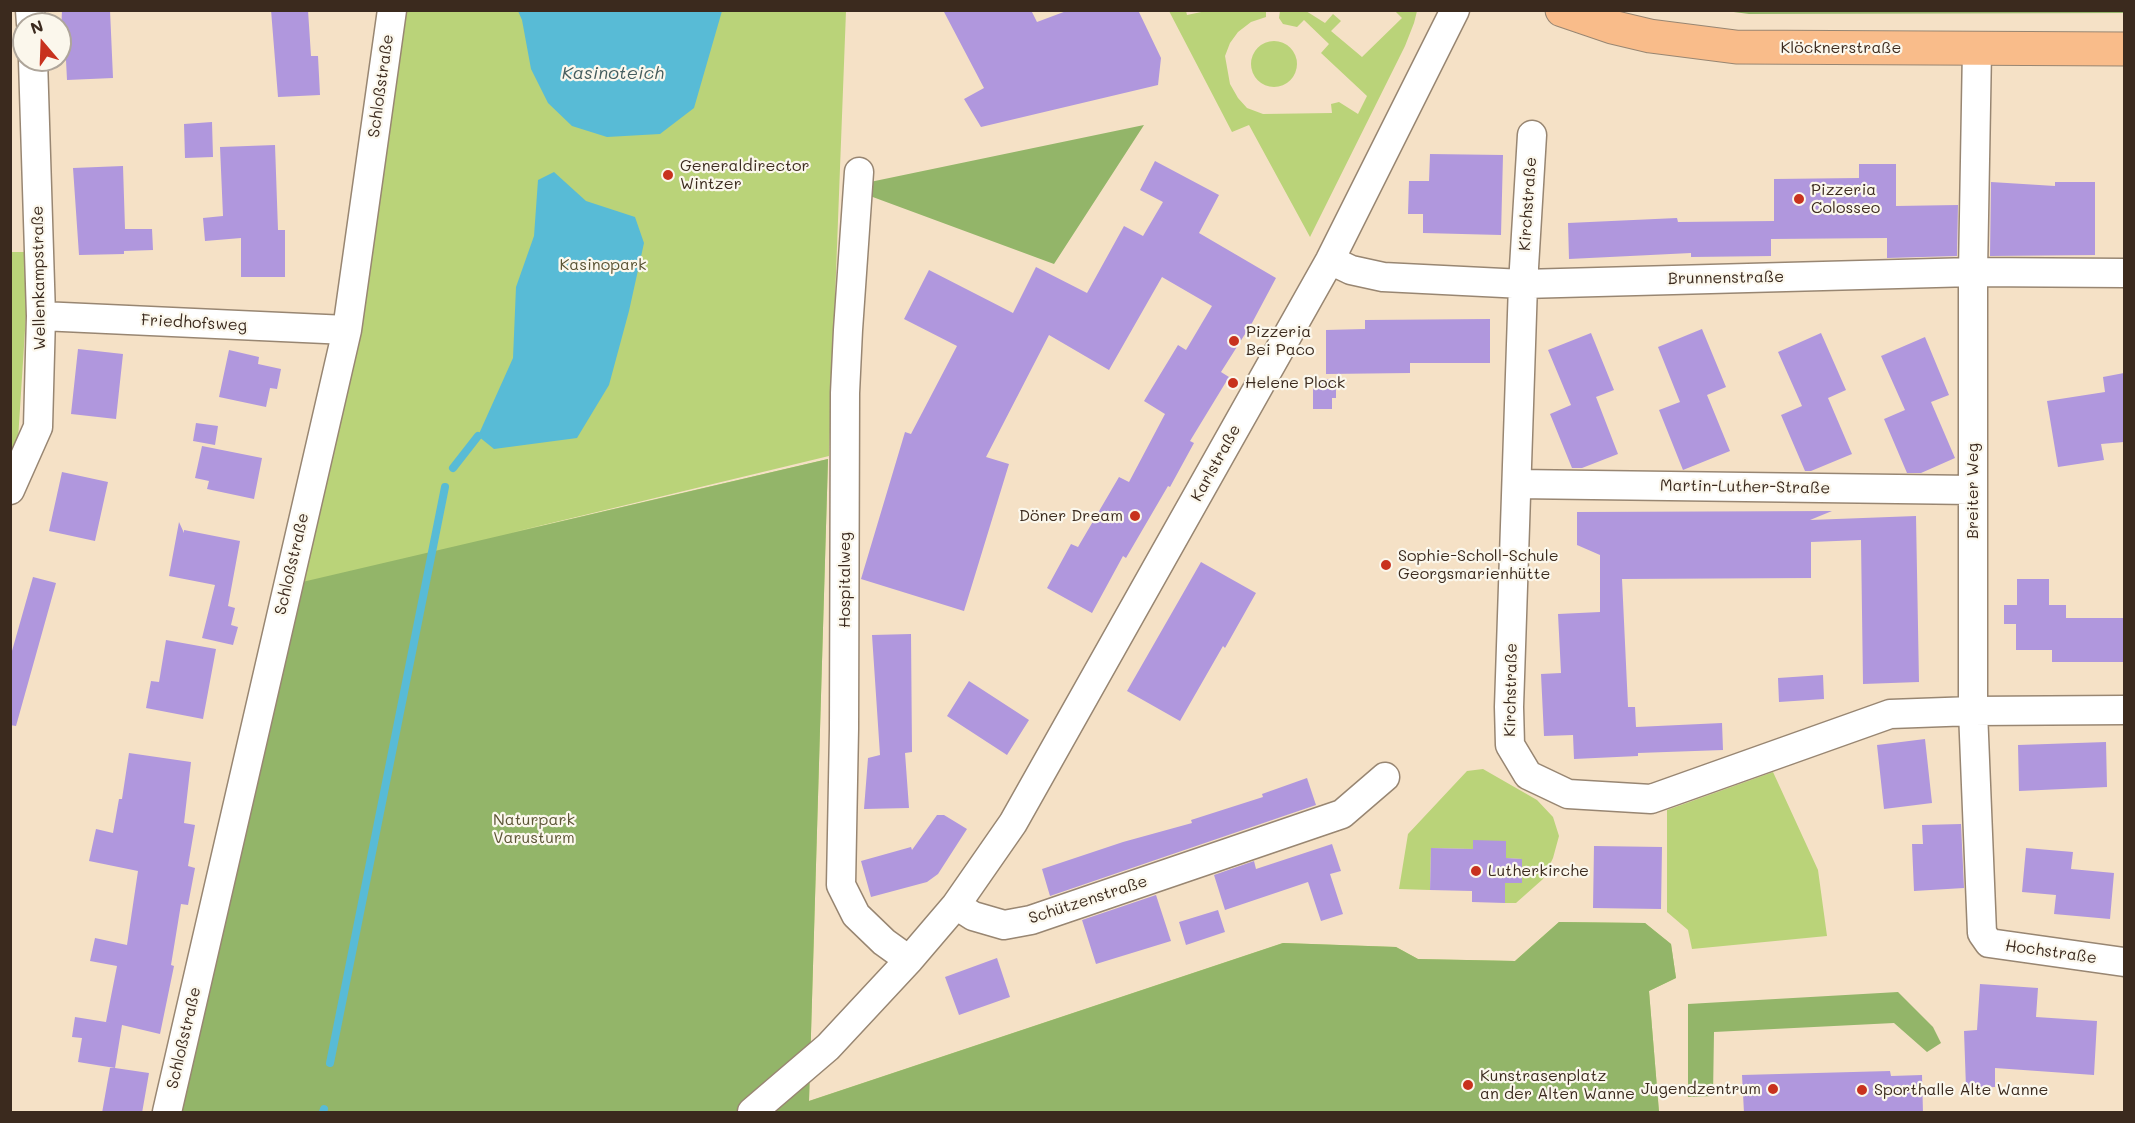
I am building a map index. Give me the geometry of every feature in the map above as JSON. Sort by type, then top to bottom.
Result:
[{"type":"main road","name":"Klöcknerstraße","points":[[1562,10],[1612,27],[1650,36],[1736,47],[2124,49]]},
{"type":"street","name":"Schloßstraße","points":[[167,1113],[346,330],[392,10]]},
{"type":"street","name":"Karlstraße","points":[[956,904],[1013,823],[1330,260],[1455,10]]},
{"type":"street","name":"Breiter Weg","points":[[1977,49],[1973,272],[1973,711],[1982,933]]},
{"type":"street","name":"Wellenkampstraße","points":[[10,490],[38,427],[40,316],[33,72]]},
{"type":"street","name":"Kirchstraße","points":[[1532,135],[1523,284],[1509,717],[1510,745],[1528,775],[1568,794],[1651,799],[1890,714],[2124,710]]},
{"type":"street","name":"Hospitalweg","points":[[859,172],[846,393],[842,885],[856,915],[884,942],[909,960]]},
{"type":"street","name":"Brunnenstraße","points":[[1330,260],[1351,270],[1383,277],[1523,284],[1973,272],[2124,273]]},
{"type":"street","name":"Friedhofsweg","points":[[40,316],[346,330]]},
{"type":"street","name":"Martin-Luther-Straße","points":[[1517,484],[1973,490]]},
{"type":"street","name":"Schützenstraße","points":[[956,904],[973,916],[1004,925],[1030,920],[1342,814],[1385,777]]},
{"type":"street","points":[[752,1113],[828,1047],[909,960],[956,904]]},
{"type":"street","name":"Hochstraße","points":[[1982,933],[1989,943],[2124,962]]},
{"type":"green space","points":[[2124,10],[2124,13],[1749,14],[1726,11]]},
{"type":"green space","name":"Naturpark Varusturm","points":[[404,11],[846,11],[829,456],[510,533],[828,459],[809,1101],[1283,943],[1396,947],[1418,959],[1515,961],[1559,922],[1645,923],[1671,944],[1676,978],[1649,991],[1659,1112],[180,1112],[298,583],[357,353]]},
{"type":"green space","points":[[1169,11],[1186,11],[1187,15],[1206,11],[1266,11],[1266,17],[1251,22],[1238,32],[1225,56],[1230,84],[1247,108],[1263,114],[1332,113],[1331,104],[1339,102],[1358,114],[1367,96],[1321,53],[1329,44],[1304,20],[1297,27],[1283,24],[1279,18],[1280,11],[1306,11],[1325,23],[1333,14],[1341,21],[1331,31],[1362,57],[1402,18],[1395,11],[1417,11],[1405,46],[1310,237],[1249,125],[1232,132]]},
{"type":"green space","points":[[1274,41],[1283,42],[1291,47],[1296,55],[1296,73],[1291,81],[1283,86],[1274,87],[1265,86],[1257,81],[1252,73],[1251,64],[1252,55],[1257,47],[1265,42]]},
{"type":"green space","points":[[1144,125],[1054,264],[870,196],[870,182]]},
{"type":"green space","points":[[10,252],[30,252],[16,471],[10,472]]},
{"type":"green space","name":"Naturpark Varusturm","points":[[828,459],[809,1101],[1283,943],[1396,947],[1418,959],[1515,961],[1559,922],[1645,923],[1671,944],[1676,978],[1649,991],[1659,1112],[180,1112],[298,583]]},
{"type":"green space","points":[[1483,769],[1537,800],[1553,817],[1559,836],[1553,858],[1543,879],[1516,903],[1505,903],[1505,883],[1522,883],[1522,859],[1506,858],[1506,841],[1473,841],[1473,849],[1431,848],[1430,890],[1399,889],[1408,834],[1467,771]]},
{"type":"green space","points":[[1773,772],[1818,870],[1827,936],[1692,949],[1688,930],[1667,912],[1667,810]]},
{"type":"green space","points":[[1898,992],[1933,1027],[1941,1043],[1927,1052],[1894,1023],[1714,1032],[1713,1096],[1688,1097],[1688,1004]]},
{"type":"water","name":"Kasinoteich","points":[[518,11],[722,11],[694,108],[660,134],[607,137],[572,126],[548,103],[531,69],[522,20]]},
{"type":"water","points":[[554,172],[586,201],[635,217],[644,243],[609,385],[577,438],[494,449],[478,436],[513,358],[516,287],[534,236],[538,180]]},
{"type":"building","points":[[62,10],[110,10],[113,78],[67,80],[67,72],[72,72],[72,12],[62,12]]},
{"type":"building","points":[[271,10],[308,10],[311,56],[318,56],[320,95],[278,97]]},
{"type":"building","points":[[943,10],[1031,10],[1037,22],[1069,10],[1138,10],[1161,58],[1158,85],[981,127],[964,99],[984,88]]},
{"type":"building","points":[[212,122],[213,157],[185,158],[184,124]]},
{"type":"building","points":[[275,145],[278,230],[285,230],[285,277],[241,277],[241,238],[205,241],[203,218],[223,216],[220,147]]},
{"type":"building","points":[[1430,154],[1503,155],[1501,235],[1423,233],[1423,214],[1408,214],[1409,181],[1429,181]]},
{"type":"building","points":[[1155,161],[1219,195],[1199,233],[1276,278],[1252,323],[1221,372],[1229,377],[1190,441],[1194,443],[1170,487],[1168,486],[1126,558],[1123,556],[1092,613],[1047,588],[1071,544],[1078,547],[1119,477],[1129,482],[1165,414],[1144,401],[1178,345],[1186,350],[1212,306],[1162,277],[1109,370],[1049,335],[986,457],[1009,464],[964,611],[861,579],[905,432],[911,434],[957,346],[904,319],[929,270],[1013,313],[1036,267],[1087,293],[1124,226],[1143,236],[1163,202],[1140,190]]},
{"type":"building","points":[[1859,164],[1896,164],[1896,206],[1958,205],[1957,256],[1887,258],[1887,238],[1771,239],[1771,256],[1691,257],[1691,253],[1569,259],[1568,223],[1677,218],[1678,222],[1774,221],[1774,179],[1859,178]]},
{"type":"building","points":[[123,166],[125,229],[152,229],[153,250],[124,251],[124,254],[79,255],[73,168]]},
{"type":"building","points":[[1991,182],[2055,186],[2055,182],[2095,182],[2095,255],[1990,256]]},
{"type":"building","points":[[1490,319],[1490,363],[1410,363],[1410,373],[1326,374],[1326,330],[1365,329],[1365,320]]},
{"type":"building","points":[[1702,329],[1726,387],[1707,395],[1730,451],[1683,470],[1659,410],[1680,402],[1658,347]]},
{"type":"building","points":[[1591,333],[1614,390],[1596,397],[1618,454],[1582,468],[1572,468],[1550,414],[1571,405],[1548,350]]},
{"type":"building","points":[[1821,333],[1846,390],[1828,398],[1852,454],[1811,471],[1805,471],[1781,415],[1802,406],[1778,352]]},
{"type":"building","points":[[1925,337],[1949,395],[1931,402],[1955,458],[1921,473],[1907,473],[1884,419],[1905,410],[1881,356]]},
{"type":"building","points":[[78,349],[123,354],[116,419],[71,414]]},
{"type":"building","points":[[229,350],[259,357],[258,364],[281,369],[277,389],[270,388],[266,407],[219,397]]},
{"type":"building","points":[[2124,373],[2124,442],[2101,444],[2104,460],[2058,467],[2047,401],[2105,392],[2103,377]]},
{"type":"building","points":[[1313,379],[1336,379],[1336,398],[1332,398],[1332,409],[1313,409]]},
{"type":"building","points":[[196,423],[218,426],[215,445],[193,441]]},
{"type":"building","points":[[202,446],[262,458],[254,499],[207,489],[209,481],[195,478]]},
{"type":"building","points":[[62,472],[108,482],[95,541],[49,531]]},
{"type":"building","points":[[1832,511],[1810,520],[1916,516],[1919,682],[1863,684],[1861,540],[1811,542],[1811,578],[1622,579],[1628,707],[1635,707],[1636,727],[1722,723],[1723,750],[1638,753],[1638,756],[1574,759],[1573,735],[1544,736],[1541,674],[1561,673],[1558,614],[1600,612],[1600,555],[1577,545],[1577,512]]},
{"type":"building","points":[[179,522],[184,533],[184,530],[240,541],[228,606],[235,608],[231,625],[238,627],[233,645],[202,638],[215,585],[169,576]]},
{"type":"building","points":[[1201,562],[1256,593],[1180,721],[1127,691]]},
{"type":"building","points":[[33,577],[56,583],[16,726],[10,725],[10,658]]},
{"type":"building","points":[[2017,579],[2049,579],[2049,605],[2066,605],[2066,618],[2124,618],[2124,662],[2052,662],[2052,650],[2016,650],[2016,624],[2004,624],[2004,605],[2017,605]]},
{"type":"building","points":[[911,634],[912,752],[905,753],[909,808],[864,809],[868,758],[880,755],[872,635]]},
{"type":"building","points":[[166,640],[216,649],[203,719],[146,708],[151,681],[159,682]]},
{"type":"building","points":[[1823,675],[1824,699],[1779,702],[1778,678]]},
{"type":"building","points":[[969,681],[1029,720],[1007,755],[947,716]]},
{"type":"building","points":[[1925,739],[1932,803],[1884,809],[1877,745]]},
{"type":"building","points":[[2106,742],[2107,787],[2019,791],[2018,745]]},
{"type":"building","points":[[129,753],[191,762],[184,823],[195,825],[188,866],[195,868],[188,905],[181,904],[171,965],[174,966],[160,1034],[122,1025],[115,1068],[78,1062],[82,1038],[72,1037],[75,1017],[118,1024],[106,1022],[117,966],[90,961],[95,938],[127,945],[138,871],[89,861],[96,829],[113,833],[119,799],[122,799]]},
{"type":"building","points":[[1307,778],[1316,805],[1050,896],[1042,869],[1123,842],[1192,823],[1191,820],[1263,797],[1262,794]]},
{"type":"building","points":[[937,815],[944,815],[967,829],[938,874],[927,882],[871,897],[861,861],[911,847],[912,850]]},
{"type":"building","points":[[1961,824],[1964,888],[1914,891],[1912,844],[1923,844],[1922,825]]},
{"type":"building","name":"Lutherkirche","points":[[1473,840],[1506,841],[1506,858],[1522,859],[1522,883],[1505,883],[1505,903],[1472,902],[1472,891],[1430,890],[1431,848],[1473,849]]},
{"type":"building","points":[[1332,844],[1341,871],[1330,874],[1343,914],[1321,921],[1308,882],[1225,910],[1214,875],[1254,861],[1256,869]]},
{"type":"building","points":[[1594,846],[1662,847],[1661,909],[1593,908]]},
{"type":"building","points":[[2026,848],[2073,852],[2071,869],[2114,873],[2110,919],[2054,914],[2056,895],[2022,892]]},
{"type":"building","points":[[1156,895],[1171,941],[1096,964],[1082,920]]},
{"type":"building","points":[[1218,910],[1225,932],[1186,945],[1179,922]]},
{"type":"building","points":[[997,958],[1010,997],[959,1015],[945,977]]},
{"type":"building","points":[[1980,984],[2038,988],[2036,1017],[2097,1021],[2094,1075],[1995,1068],[1995,1087],[1966,1088],[1964,1031],[1977,1030]]},
{"type":"building","points":[[110,1068],[149,1073],[142,1113],[102,1113]]},
{"type":"building","name":"Sporthalle Alte Wanne","points":[[1890,1071],[1891,1076],[1922,1075],[1923,1113],[1744,1113],[1742,1075]]},
{"type":"waterway","points":[[453,468],[478,436]]},
{"type":"waterway","points":[[330,1063],[445,487]]},
{"type":"place","name":"Generaldirector Wintzer","points":[[668,175]]},
{"type":"place","name":"Pizzeria Colosseo","points":[[1799,199]]},
{"type":"place","name":"Pizzeria Bei Paco","points":[[1234,341]]},
{"type":"place","name":"Helene Plock","points":[[1233,383]]},
{"type":"place","name":"Döner Dream","points":[[1135,516]]},
{"type":"place","name":"Sophie-Scholl-Schule Georgsmarienhütte","points":[[1386,565]]},
{"type":"place","name":"Lutherkirche","points":[[1476,871]]},
{"type":"place","name":"Kunstrasenplatz an der Alten Wanne","points":[[1468,1085]]},
{"type":"place","name":"Jugendzentrum","points":[[1773,1089]]},
{"type":"place","name":"Sporthalle Alte Wanne","points":[[1862,1090]]},
{"type":"park label","name":"Kasinopark","points":[[603,265]]}]
